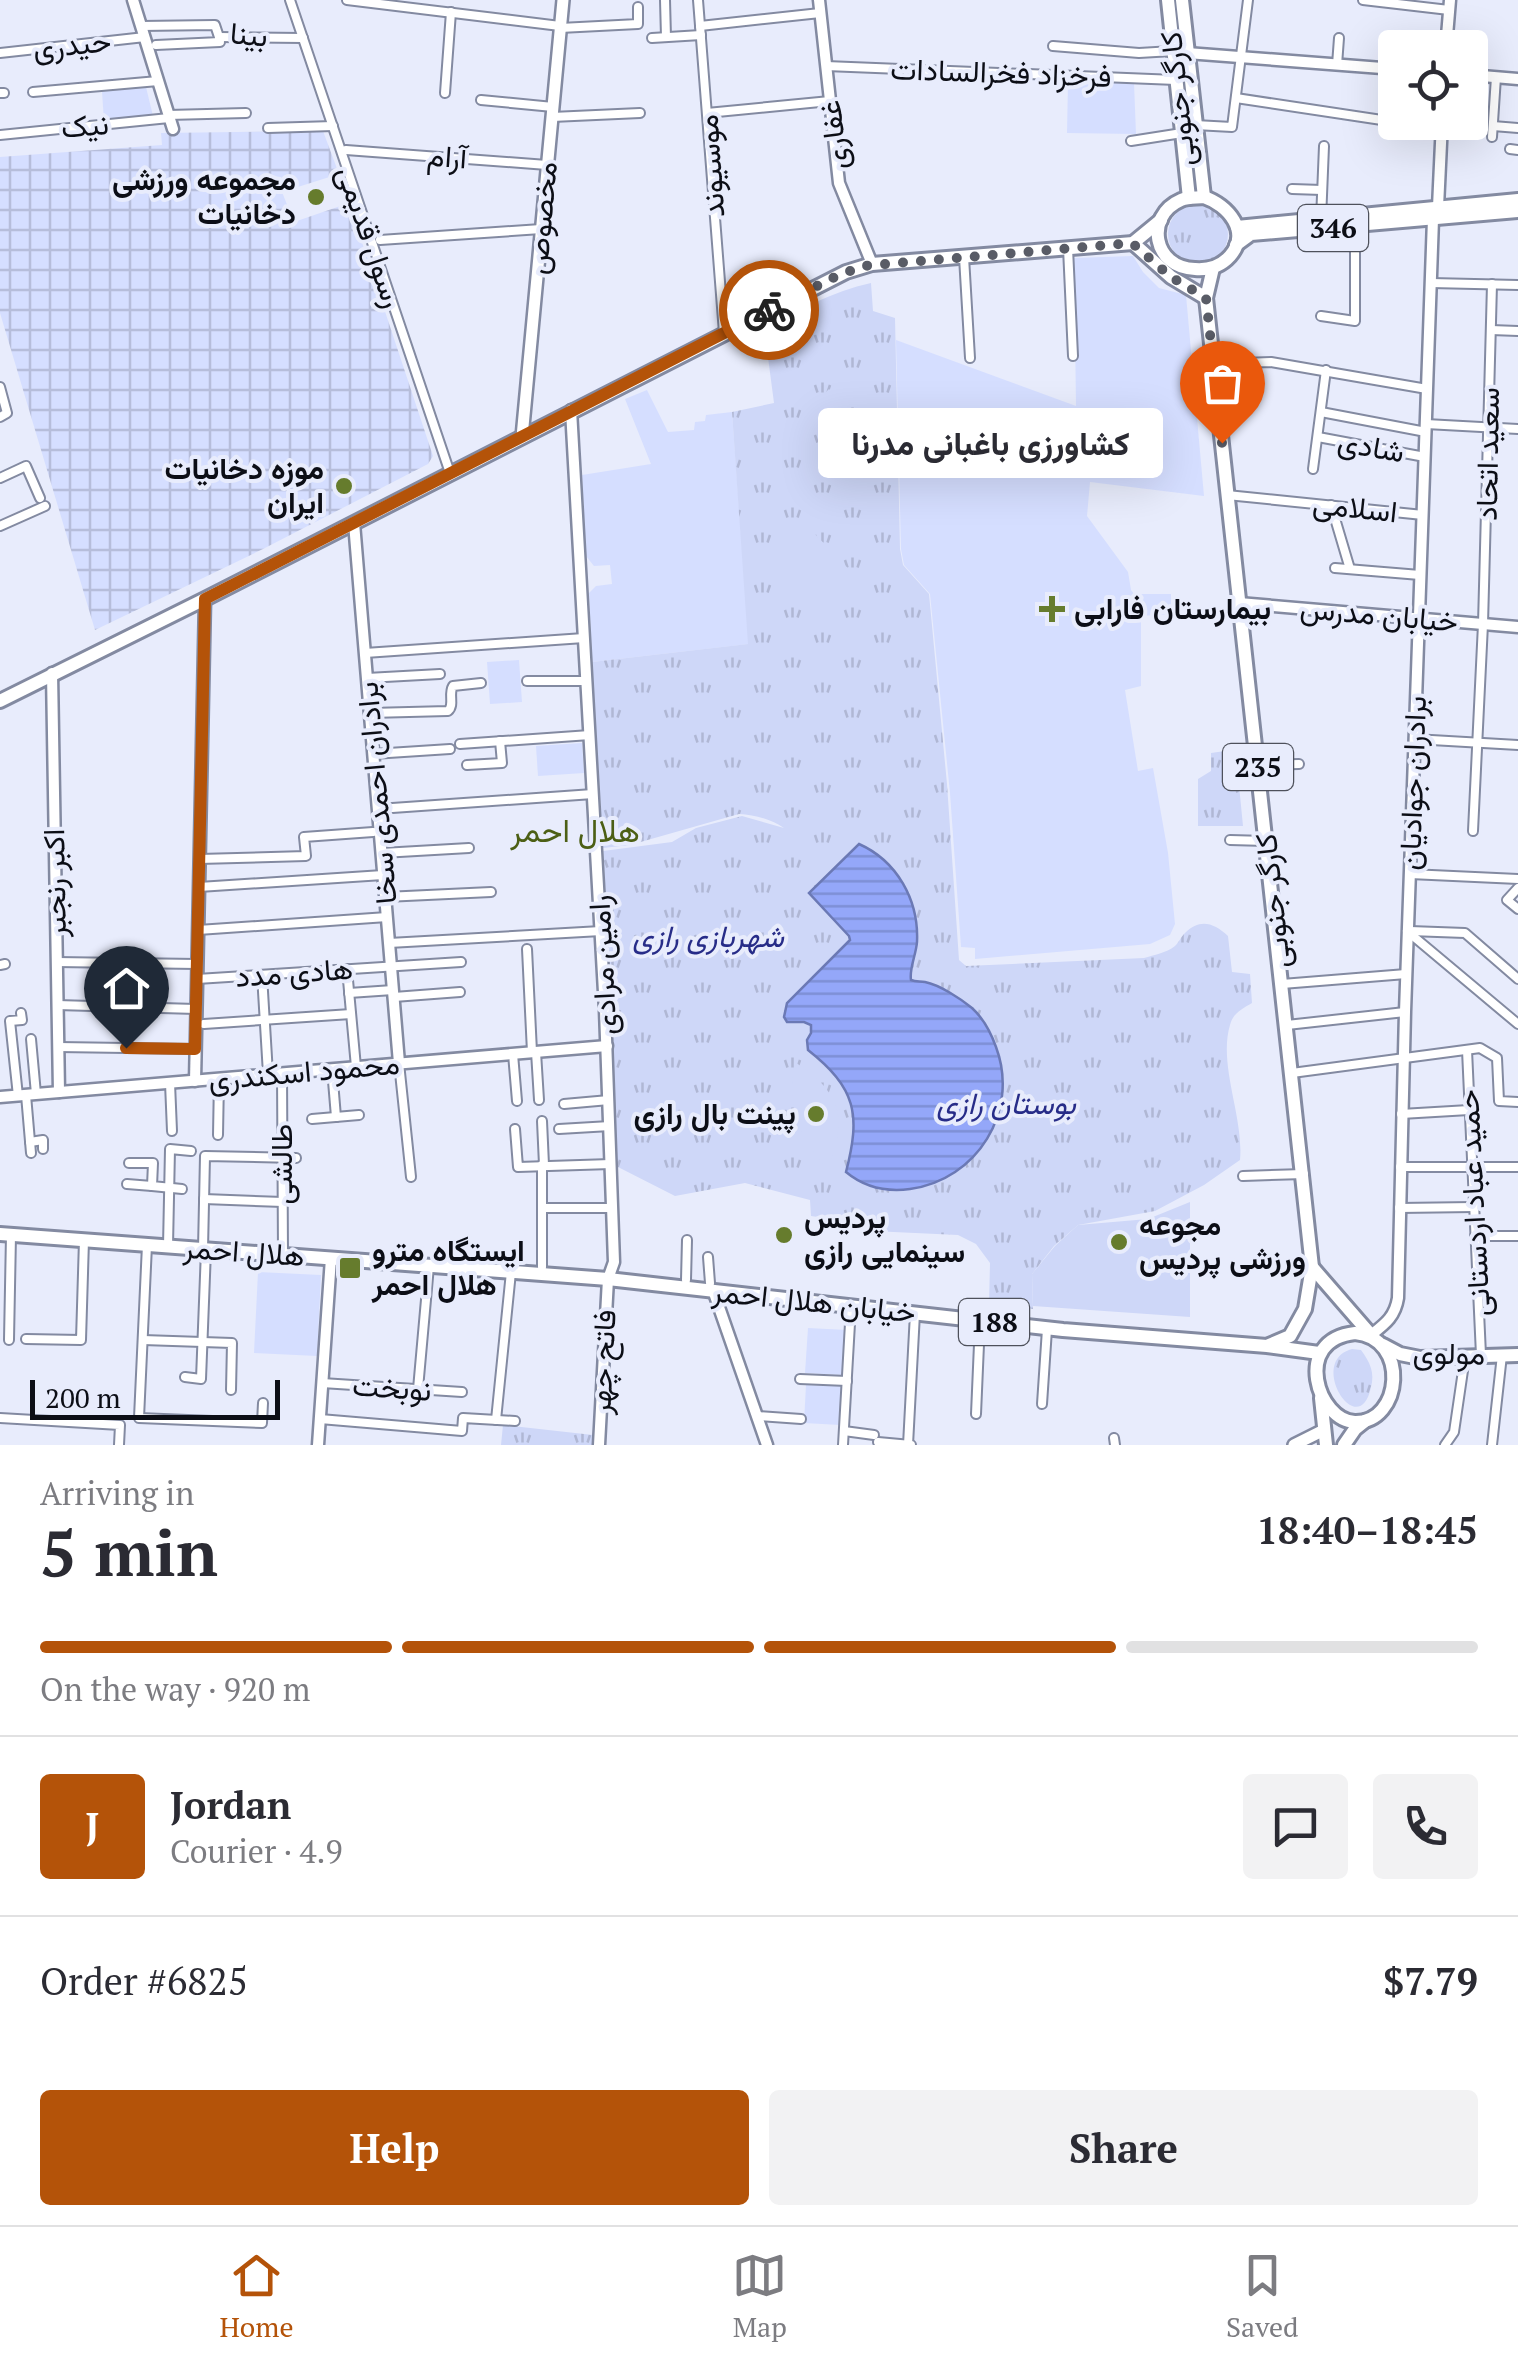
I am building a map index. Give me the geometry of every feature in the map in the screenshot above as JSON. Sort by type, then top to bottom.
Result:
[{"type":"main road","name":"مخصوص","points":[[522,436],[563,0]]},
{"type":"main road","name":"کارگر جنوبی","points":[[1168,0],[1194,125],[1204,197]]},
{"type":"main road","name":"کارگر جنوبی","points":[[1182,0],[1176,80],[1189,198]]},
{"type":"main road","points":[[0,697],[205,599],[835,277],[872,264],[1132,243],[1177,202],[1189,198],[1204,197],[1228,210],[1237,227],[1236,246],[1223,262],[1212,268],[1189,269],[1171,263],[1160,247],[1161,220]]},
{"type":"main road","points":[[1436,213],[1518,200]]},
{"type":"main road","name":"346","points":[[1237,227],[1518,211]]},
{"type":"main road","name":"346","points":[[1236,246],[1250,234],[1355,226],[1436,213]]},
{"type":"main road","points":[[1132,243],[1171,277],[1206,298]]},
{"type":"main road","name":"کارگر جنوبی","points":[[1212,268],[1206,298],[1312,1267],[1305,1309],[1290,1336],[1267,1346]]},
{"type":"main road","name":"هلال احمر","points":[[5,1234],[608,1279]]},
{"type":"main road","points":[[1312,1267],[1383,1345],[1392,1369],[1392,1391],[1382,1409],[1355,1429],[1344,1445]]},
{"type":"main road","name":"خیابان هلال احمر","points":[[608,1279],[711,1286],[1047,1328],[1319,1353]]},
{"type":"main road","points":[[1326,1445],[1317,1371],[1319,1353],[1334,1338],[1355,1333],[1370,1335]]},
{"type":"main road","name":"مولوی","points":[[1383,1345],[1408,1357],[1518,1355]]},
{"type":"main road","points":[[1320,1390],[1335,1414],[1352,1422],[1365,1420]]},
{"type":"main road","points":[[1294,1445],[1324,1430]]},
{"type":"street","points":[[133,0],[170,121]]},
{"type":"street","points":[[278,0],[290,1]]},
{"type":"street","points":[[347,0],[560,27],[638,24],[638,7]]},
{"type":"street","points":[[665,0],[666,37]]},
{"type":"street","name":"موسیوند","points":[[698,0],[724,333]]},
{"type":"street","name":"غفاری","points":[[819,0],[839,183],[872,264]]},
{"type":"street","points":[[1194,125],[1232,128],[1248,0]]},
{"type":"street","points":[[1363,0],[1450,5],[1448,30]]},
{"type":"street","name":"رسول قدیمی","points":[[290,1],[450,473]]},
{"type":"street","points":[[444,93],[451,12]]},
{"type":"street","points":[[652,38],[820,13]]},
{"type":"street","name":"بینا","points":[[143,32],[215,25],[219,37],[302,38]]},
{"type":"street","name":"حیدری","points":[[0,53],[143,32]]},
{"type":"street","points":[[156,45],[220,42],[219,37]]},
{"type":"street","points":[[1337,65],[1339,38]]},
{"type":"street","points":[[1053,46],[1378,69]]},
{"type":"street","name":"فرخزاد فخرالسادات","points":[[826,66],[1176,80]]},
{"type":"street","points":[[1488,77],[1518,79]]},
{"type":"street","points":[[1492,137],[1496,78]]},
{"type":"street","points":[[33,92],[158,81]]},
{"type":"street","points":[[1236,98],[1378,119]]},
{"type":"street","points":[[481,100],[552,112],[640,113]]},
{"type":"street","points":[[707,113],[830,101]]},
{"type":"street","name":"نیک","points":[[0,134],[246,112]]},
{"type":"street","points":[[268,128],[333,126]]},
{"type":"street","points":[[1493,126],[1518,128]]},
{"type":"street","points":[[1131,141],[1182,134]]},
{"type":"street","name":"برادران جوادیان","points":[[1370,1335],[1390,1320],[1396,1308],[1422,515],[1441,140]]},
{"type":"street","points":[[1321,220],[1324,146]]},
{"type":"street","name":"آرام","points":[[346,150],[547,165]]},
{"type":"street","points":[[1292,189],[1322,190]]},
{"type":"street","points":[[1321,316],[1355,321],[1355,226]]},
{"type":"street","points":[[380,240],[541,229]]},
{"type":"street","points":[[1068,248],[1073,356]]},
{"type":"street","points":[[964,257],[970,358]]},
{"type":"street","points":[[1431,283],[1518,284]]},
{"type":"street","name":"سعید اتحاد","points":[[1473,831],[1492,284]]},
{"type":"street","points":[[1491,330],[1518,331]]},
{"type":"street","points":[[1214,364],[1261,361],[1427,389]]},
{"type":"street","points":[[1313,469],[1326,370]]},
{"type":"street","points":[[0,387],[4,415]]},
{"type":"street","name":"رامین مرادی","points":[[571,410],[610,1100],[614,1262],[608,1279]]},
{"type":"street","points":[[1321,412],[1426,428],[1518,429]]},
{"type":"street","name":"شادی","points":[[1318,438],[1425,457]]},
{"type":"street","points":[[0,478],[26,466],[43,502],[0,526]]},
{"type":"street","name":"اسلامی","points":[[1228,495],[1422,515]]},
{"type":"street","points":[[1331,505],[1350,569]]},
{"type":"street","name":"برادران احمدی سخا","points":[[354,522],[400,1064]]},
{"type":"street","points":[[1335,568],[1420,574]]},
{"type":"street","points":[[194,1081],[205,599]]},
{"type":"street","name":"خیابان مدرس","points":[[1239,603],[1518,627]]},
{"type":"street","points":[[365,653],[584,638]]},
{"type":"street","name":"اکبر رنجبر","points":[[52,673],[59,1092]]},
{"type":"street","points":[[367,678],[440,674]]},
{"type":"street","points":[[527,681],[587,681]]},
{"type":"street","points":[[370,714],[448,711],[453,686],[481,683]]},
{"type":"street","points":[[460,744],[590,734]]},
{"type":"street","points":[[1414,739],[1518,745]]},
{"type":"street","points":[[467,765],[502,763],[500,741]]},
{"type":"street","points":[[373,754],[450,749]]},
{"type":"street","points":[[1257,765],[1298,764]]},
{"type":"street","points":[[378,809],[594,794]]},
{"type":"street","points":[[200,859],[306,856],[304,837],[373,832]]},
{"type":"street","points":[[1230,840],[1266,841]]},
{"type":"street","points":[[382,852],[469,848]]},
{"type":"street","points":[[1410,874],[1518,879]]},
{"type":"street","points":[[199,887],[384,875]]},
{"type":"street","points":[[1518,888],[1507,900],[1518,909]]},
{"type":"street","points":[[386,897],[491,892]]},
{"type":"street","points":[[198,930],[387,917]]},
{"type":"street","points":[[389,943],[601,931]]},
{"type":"street","points":[[1408,931],[1465,933],[1518,979]]},
{"type":"street","points":[[1408,931],[1518,1024]]},
{"type":"street","points":[[527,949],[539,1100]]},
{"type":"street","points":[[56,962],[197,964]]},
{"type":"street","name":"هادی مدد","points":[[197,979],[461,962]]},
{"type":"street","points":[[346,969],[356,1067]]},
{"type":"street","points":[[1282,984],[1406,974]]},
{"type":"street","points":[[262,975],[268,1074]]},
{"type":"street","points":[[349,993],[460,992]]},
{"type":"street","points":[[57,1005],[196,1008]]},
{"type":"street","points":[[1287,1025],[1404,1012]]},
{"type":"street","points":[[22,1013],[22,1020],[10,1020],[27,1095]]},
{"type":"street","points":[[204,1024],[351,1014]]},
{"type":"street","points":[[31,1039],[27,1095],[31,1153]]},
{"type":"street","points":[[58,1046],[195,1049]]},
{"type":"street","name":"محمود اسکندری","points":[[0,1097],[607,1046]]},
{"type":"street","points":[[1292,1072],[1480,1048],[1497,1058],[1499,1101],[1518,1102]]},
{"type":"street","name":"حمید عباد اردستانی","points":[[1466,1050],[1481,1356]]},
{"type":"street","points":[[514,1054],[517,1101]]},
{"type":"street","points":[[400,1064],[412,1177]]},
{"type":"street","points":[[332,1069],[336,1117]]},
{"type":"street","name":"طالشی","points":[[282,1074],[283,1255]]},
{"type":"street","points":[[218,1135],[219,1079]]},
{"type":"street","points":[[170,1083],[172,1132]]},
{"type":"street","points":[[564,1104],[610,1100]]},
{"type":"street","points":[[1402,1114],[1470,1110]]},
{"type":"street","points":[[312,1119],[358,1115]]},
{"type":"street","points":[[542,1121],[542,1266]]},
{"type":"street","points":[[559,1129],[610,1126]]},
{"type":"street","points":[[515,1130],[518,1167],[611,1164]]},
{"type":"street","points":[[30,1142],[43,1140],[43,1149]]},
{"type":"street","points":[[168,1246],[170,1150],[191,1151]]},
{"type":"street","points":[[185,1378],[201,1379],[205,1156],[296,1158]]},
{"type":"street","points":[[129,1162],[152,1163],[152,1186]]},
{"type":"street","points":[[1400,1168],[1518,1167]]},
{"type":"street","points":[[1242,1176],[1304,1174]]},
{"type":"street","points":[[126,1184],[182,1188]]},
{"type":"street","points":[[204,1199],[282,1202]]},
{"type":"street","points":[[1399,1208],[1474,1207]]},
{"type":"street","points":[[542,1208],[612,1208]]},
{"type":"street","points":[[5,1234],[10,1340]]},
{"type":"street","points":[[1476,1236],[1518,1236]]},
{"type":"street","points":[[26,1339],[81,1340],[84,1240]]},
{"type":"street","points":[[686,1280],[687,1240]]},
{"type":"street","points":[[147,1245],[139,1418],[262,1423],[263,1403]]},
{"type":"street","points":[[708,1257],[711,1286],[767,1445]]},
{"type":"street","points":[[318,1445],[331,1258]]},
{"type":"street","points":[[418,1390],[429,1266]]},
{"type":"street","points":[[496,1420],[511,1272]]},
{"type":"street","name":"فاتح چهر","points":[[599,1445],[608,1279]]},
{"type":"street","points":[[844,1445],[851,1306]]},
{"type":"street","points":[[844,1431],[909,1445],[915,1313]]},
{"type":"street","points":[[976,1414],[980,1320]]},
{"type":"street","points":[[1042,1404],[1047,1328]]},
{"type":"street","points":[[142,1340],[232,1343],[231,1390]]},
{"type":"street","points":[[1492,1445],[1502,1355]]},
{"type":"street","points":[[1445,1445],[1462,1410],[1465,1356]]},
{"type":"street","points":[[800,1379],[847,1381]]},
{"type":"street","name":"نوبخت","points":[[322,1383],[462,1392]]},
{"type":"street","points":[[757,1416],[801,1419]]},
{"type":"street","points":[[0,1418],[120,1425],[119,1445]]},
{"type":"street","points":[[320,1419],[462,1431],[464,1418],[514,1421]]},
{"type":"shaded area","points":[[1068,82],[1134,83],[1136,134],[1067,133]]},
{"type":"shaded area","points":[[146,87],[153,116],[104,122],[102,91]]},
{"type":"shaded area","points":[[323,131],[339,174],[282,192],[294,222],[349,203],[433,456],[428,464],[263,549],[95,630],[0,313],[0,157],[162,145],[161,133]]},
{"type":"shaded area","name":"بیمارستان فارابی","points":[[1133,256],[1159,288],[1186,295],[1204,496],[1090,482],[1087,516],[1128,572],[1134,594],[1171,594],[1171,614],[1141,616],[1141,686],[1125,690],[1138,771],[1153,768],[1175,924],[1170,935],[1150,944],[975,959],[975,948],[961,947],[930,594],[904,565],[901,549],[896,340],[1076,406],[1074,258]]},
{"type":"shaded area","points":[[647,390],[668,432],[694,430],[695,422],[705,421],[706,415],[732,412],[749,644],[592,662],[589,593],[596,586],[612,584],[610,565],[594,566],[586,556],[582,475],[651,464],[625,399]]},
{"type":"shaded area","points":[[519,660],[522,702],[490,704],[487,662]]},
{"type":"shaded area","points":[[582,743],[584,773],[538,776],[536,746]]},
{"type":"shaded area","points":[[258,1272],[321,1275],[317,1356],[254,1353]]},
{"type":"shaded area","points":[[808,1328],[847,1330],[843,1375],[805,1373]]},
{"type":"shaded area","points":[[806,1385],[842,1386],[840,1425],[804,1423]]},
{"type":"green space","points":[[1198,204],[1219,213],[1228,234],[1219,255],[1198,264],[1177,255],[1168,234],[1177,213]]},
{"type":"green space","name":"بوستان رازی","points":[[871,283],[873,311],[895,318],[900,549],[903,565],[929,594],[959,960],[966,966],[1144,958],[1175,946],[1196,925],[1207,924],[1228,936],[1232,972],[1250,974],[1252,1003],[1233,1017],[1227,1041],[1240,1160],[1155,1211],[1078,1225],[1054,1246],[1032,1274],[1033,1309],[989,1305],[990,1263],[976,1244],[958,1235],[872,1231],[811,1216],[810,1200],[745,1183],[675,1196],[616,1166],[603,851],[672,842],[696,828],[742,816],[784,828],[763,818],[739,814],[630,845],[603,848],[592,662],[748,644],[732,412],[774,403],[764,327],[829,296]]},
{"type":"green space","points":[[829,389],[857,417],[839,435],[811,407]]},
{"type":"green space","points":[[812,531],[867,588],[825,628],[770,570]]},
{"type":"green space","points":[[1225,751],[1226,766],[1237,765],[1243,826],[1198,826],[1198,779],[1211,771],[1211,753]]},
{"type":"green space","name":"پینت بال رازی","points":[[795,1062],[822,1084],[836,1107],[838,1134],[828,1169],[809,1146],[797,1120],[792,1092]]},
{"type":"green space","points":[[1190,1202],[1190,1317],[1033,1306],[1032,1274],[1078,1225],[1148,1219]]},
{"type":"green space","points":[[1352,1349],[1361,1350],[1372,1377],[1365,1402],[1356,1407],[1340,1394],[1334,1368],[1339,1356]]},
{"type":"green space","points":[[503,1425],[593,1435],[592,1445],[501,1445]]},
{"type":"water","points":[[859,844],[895,871],[910,897],[917,926],[911,980],[944,989],[976,1012],[992,1036],[1002,1071],[997,1118],[973,1157],[934,1183],[910,1189],[876,1187],[846,1172],[853,1134],[851,1104],[836,1077],[808,1050],[811,1025],[787,1022],[784,1017],[787,1003],[850,940],[809,893]]},
{"type":"way so far","points":[[769,310],[863,266],[1132,243],[1171,277],[1206,298],[1222,443]]},
{"type":"place","name":"مجموعه ورزشی دخانیات","points":[[316,197]]},
{"type":"place","name":"کشاورزی باغبانی مدرنا","points":[[1222,443]]},
{"type":"place","name":"موزه دخانیات ایران","points":[[344,486]]},
{"type":"place","name":"بیمارستان فارابی","points":[[1052,609]]},
{"type":"place","name":"پینت بال رازی","points":[[816,1114]]},
{"type":"place","name":"پردیس سینمایی رازی","points":[[784,1235]]},
{"type":"place","name":"مجوعه ورزشی پردیس","points":[[1119,1242]]},
{"type":"place","name":"ایستگاه مترو هلال احمر","points":[[350,1268]]},
{"type":"district","name":"هلال احمر","points":[[575,831]]},
{"type":"route","points":[[126,1048],[195,1049],[205,599],[769,310]]},
{"type":"park label","name":"شهربازی رازی","points":[[708,937]]}]
